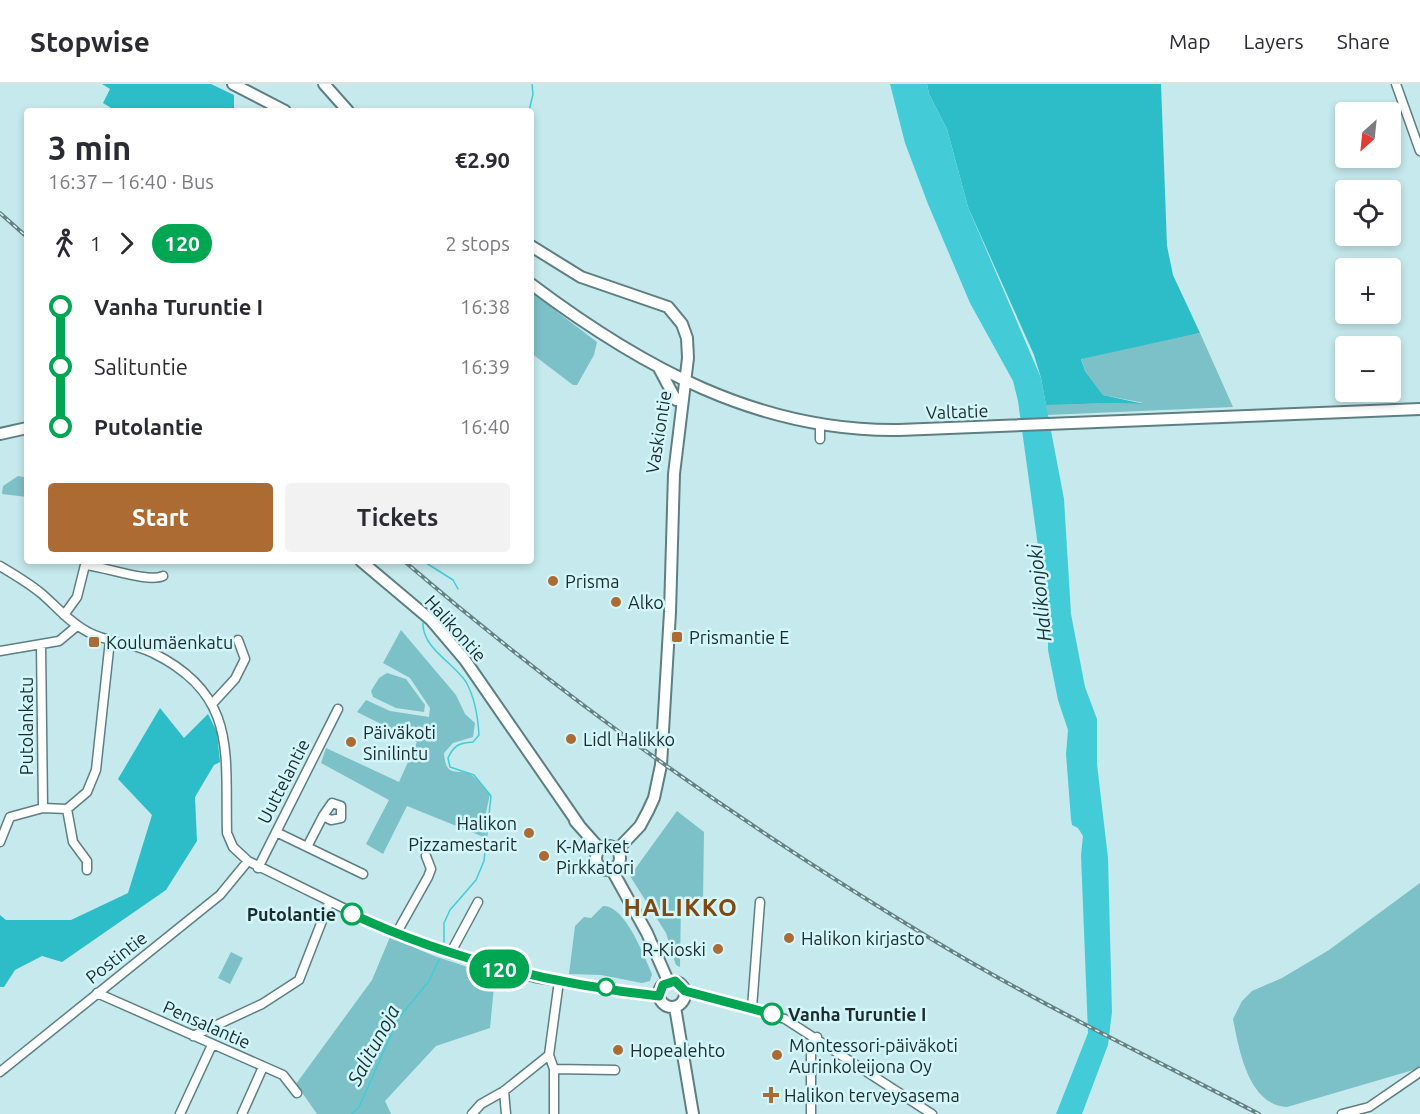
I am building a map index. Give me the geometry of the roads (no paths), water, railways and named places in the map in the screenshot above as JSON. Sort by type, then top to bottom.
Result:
[{"type":"main road","points":[[233,84],[279,108]]},
{"type":"main road","points":[[324,84],[345,108]]},
{"type":"main road","points":[[534,248],[581,277],[668,307],[682,324],[687,338],[688,358],[684,381]]},
{"type":"main road","name":"Valtatie","points":[[534,286],[580,320],[684,381],[723,397],[820,424],[874,430],[899,430],[1420,409]]},
{"type":"main road","points":[[660,369],[676,400]]},
{"type":"main road","name":"Vaskiontie","points":[[666,654],[663,633],[666,508],[676,400],[684,381]]},
{"type":"main road","name":"Vaskiontie","points":[[617,850],[640,826],[654,798],[662,765],[674,474],[684,381]]},
{"type":"main road","points":[[0,434],[24,429]]},
{"type":"main road","name":"Halikontie","points":[[365,564],[431,620],[450,641],[476,674],[513,730],[517,743],[550,792],[600,849]]},
{"type":"main road","points":[[607,846],[617,850],[620,861],[612,870],[604,870],[598,865],[596,857],[600,849],[607,846]]},
{"type":"main road","points":[[612,870],[647,933],[668,981]]},
{"type":"main road","points":[[668,981],[679,983],[685,991],[684,1001],[675,1007],[665,1005],[659,996],[661,987],[668,981]]},
{"type":"main road","points":[[675,1007],[693,1114]]},
{"type":"street","points":[[1396,84],[1420,152]]},
{"type":"street","points":[[820,424],[820,439]]},
{"type":"street","points":[[64,615],[77,597],[86,564]]},
{"type":"street","points":[[91,564],[149,579],[163,576]]},
{"type":"street","points":[[0,566],[35,589],[77,626],[110,640],[145,650],[176,666],[190,678],[212,704],[222,723],[226,745],[227,833],[232,847],[258,868],[396,934],[450,954],[514,972],[659,996]]},
{"type":"street","points":[[0,651],[59,641],[77,626]]},
{"type":"street","points":[[0,842],[10,817],[43,808],[67,809],[87,792],[96,770],[110,640]]},
{"type":"street","points":[[212,704],[235,679],[245,659],[238,640]]},
{"type":"street","name":"Putolankatu","points":[[41,644],[43,808]]},
{"type":"street","name":"Uuttelantie","points":[[258,868],[338,709]]},
{"type":"street","points":[[67,809],[73,842],[87,861],[87,870]]},
{"type":"street","points":[[307,847],[323,816]]},
{"type":"street","points":[[276,832],[363,874]]},
{"type":"street","points":[[396,934],[428,877],[431,869],[426,856]]},
{"type":"street","name":"Postintie","points":[[0,1072],[220,895],[248,861]]},
{"type":"street","points":[[450,954],[478,902]]},
{"type":"street","points":[[752,1008],[760,902]]},
{"type":"street","points":[[193,1036],[262,1005],[299,980],[329,903]]},
{"type":"street","points":[[554,1114],[554,1069],[549,1055],[559,981]]},
{"type":"street","points":[[685,991],[785,1019],[817,1037],[932,1114]]},
{"type":"street","name":"Pensalantie","points":[[97,993],[283,1075],[297,1093]]},
{"type":"street","points":[[811,1114],[811,1052],[817,1037]]},
{"type":"street","points":[[180,1114],[212,1045]]},
{"type":"street","points":[[472,1114],[481,1104],[504,1091],[549,1055]]},
{"type":"street","points":[[242,1114],[263,1067]]},
{"type":"street","points":[[554,1069],[615,1070]]},
{"type":"street","points":[[1342,1114],[1370,1107],[1420,1072]]},
{"type":"street","points":[[504,1091],[506,1114]]},
{"type":"waterway","name":"Salitunoja","points":[[530,108],[533,94],[532,84]]},
{"type":"waterway","name":"Salitunoja","points":[[428,564],[453,580],[458,589]]},
{"type":"waterway","name":"Salitunoja","points":[[423,623],[424,632],[433,648],[466,682],[472,694],[477,715],[479,735],[473,742],[461,744],[452,750],[448,758],[450,767],[474,775],[491,796],[484,861],[476,880],[450,910],[444,923],[444,942]]},
{"type":"waterway","name":"Salitunoja","points":[[352,1114],[359,1107],[398,1019],[429,981],[439,960]]},
{"type":"railway","points":[[0,213],[24,234]]},
{"type":"railway","points":[[408,564],[595,714],[795,854],[973,964],[1259,1114]]},
{"type":"place","name":"Prisma","points":[[553,581]]},
{"type":"place","name":"Alko","points":[[616,602]]},
{"type":"place","name":"Prismantie E","points":[[677,637]]},
{"type":"place","name":"Koulumäenkatu","points":[[94,642]]},
{"type":"place","name":"Lidl Halikko","points":[[571,739]]},
{"type":"place","name":"Päiväkoti Sinilintu","points":[[351,742]]},
{"type":"place","name":"Halikon Pizzamestarit","points":[[529,833]]},
{"type":"place","name":"K-Market Pirkkatori","points":[[544,856]]},
{"type":"place","name":"Putolantie","points":[[352,914]]},
{"type":"place","name":"Halikon kirjasto","points":[[789,938]]},
{"type":"place","name":"R-Kioski","points":[[718,949]]},
{"type":"place","name":"Vanha Turuntie I","points":[[772,1014]]},
{"type":"place","name":"Hopealehto","points":[[618,1050]]},
{"type":"place","name":"Montessori-päiväkoti Aurinkoleijona Oy","points":[[777,1055]]},
{"type":"place","name":"Halikon terveysasema","points":[[771,1095]]},
{"type":"district","name":"HALIKKO","points":[[681,907]]},
{"type":"water label","name":"Halikonjoki","points":[[1039,593]]}]
